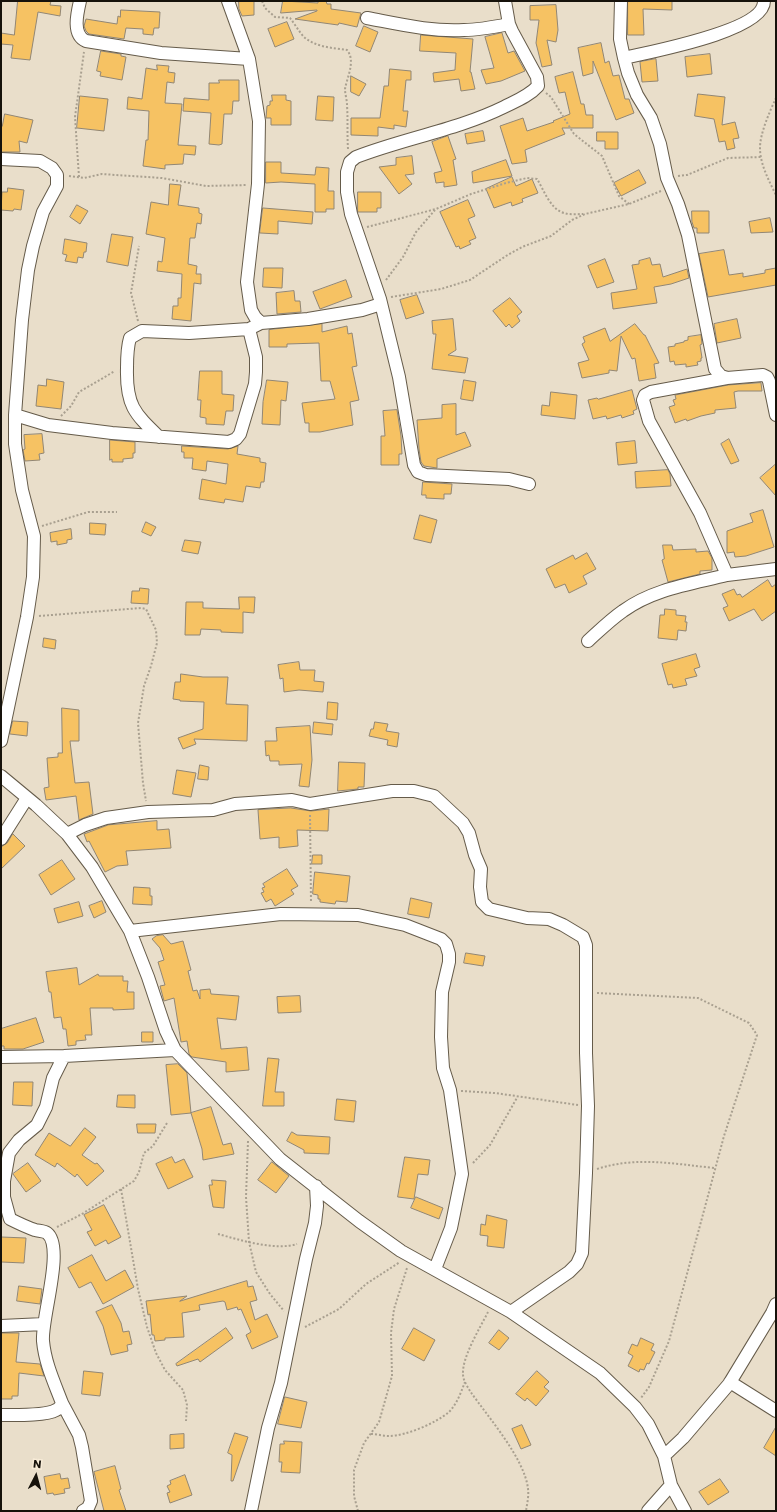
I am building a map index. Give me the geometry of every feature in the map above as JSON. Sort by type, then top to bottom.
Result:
[{"type":"street","points":[[80,1],[77,32],[79,37],[86,41],[161,53],[249,59]]},
{"type":"street","points":[[228,1],[249,59],[259,121],[258,184],[247,282],[251,310],[255,317],[261,322]]},
{"type":"street","points":[[505,1],[510,24],[537,77],[538,86],[519,100],[496,111],[454,127],[356,157],[350,162],[347,172],[347,192],[351,214],[380,298],[399,377],[414,466],[418,472],[426,475],[510,479],[529,484]]},
{"type":"street","points":[[621,1],[620,39],[628,73],[637,95],[651,118],[660,144],[669,181],[688,234],[715,369],[721,376],[727,378]]},
{"type":"street","points":[[624,58],[703,40],[719,34],[761,12],[764,3],[776,10]]},
{"type":"street","points":[[367,18],[407,26],[438,29],[464,30],[510,24]]},
{"type":"street","points":[[1,159],[40,161],[52,168],[56,174],[57,186],[43,212],[33,246],[28,270],[22,320],[15,415],[15,444],[16,460],[34,536],[33,577],[27,617],[1,741]]},
{"type":"street","points":[[159,437],[135,412],[126,388],[127,347],[130,338],[142,331],[189,333],[249,329],[261,322],[308,319],[362,310],[380,298]]},
{"type":"street","points":[[15,415],[48,425],[159,437],[229,442],[236,439],[240,434],[255,384],[256,357],[249,329]]},
{"type":"street","points":[[726,576],[700,512],[655,432],[645,410],[643,400],[645,395],[651,392],[727,378],[763,375],[767,377],[769,381],[776,413]]},
{"type":"street","points":[[588,641],[623,611],[643,599],[668,589],[726,576],[776,569]]},
{"type":"street","points":[[1,776],[67,834],[92,867],[130,931],[148,977],[166,1031],[176,1050],[280,1159],[359,1221],[401,1251],[511,1312],[600,1373],[635,1407],[648,1424],[664,1456],[671,1485],[685,1511]]},
{"type":"street","points":[[67,834],[106,818],[148,812],[213,810],[235,804],[292,800],[310,804],[392,791],[414,791],[434,796],[463,823],[469,833],[475,855],[481,869],[480,887],[482,902],[489,909],[527,918],[549,919],[563,925],[583,937],[586,945],[585,992],[588,1106],[582,1253],[577,1264],[570,1272],[511,1312]]},
{"type":"street","points":[[1,839],[27,798]]},
{"type":"street","points":[[130,931],[280,914],[358,915],[405,925],[441,939],[446,944],[449,954],[449,962],[442,992],[441,1037],[443,1068],[450,1090],[462,1174],[451,1228],[435,1269]]},
{"type":"street","points":[[1,1057],[64,1056],[176,1050]]},
{"type":"street","points":[[64,1056],[53,1078],[46,1107],[37,1126],[19,1140],[9,1153],[4,1181],[4,1197],[10,1219],[47,1233],[52,1241],[54,1252],[43,1340],[47,1365],[62,1403],[79,1435],[82,1447],[91,1501],[88,1508],[83,1511]]},
{"type":"street","points":[[251,1511],[268,1428],[281,1383],[315,1223],[317,1206],[316,1186]]},
{"type":"street","points":[[664,1456],[682,1438],[730,1382],[776,1304]]},
{"type":"street","points":[[1,1326],[44,1324]]},
{"type":"street","points":[[730,1382],[776,1411]]},
{"type":"street","points":[[1,1415],[46,1413],[56,1411],[62,1403]]},
{"type":"street","points":[[648,1511],[671,1485]]},
{"type":"path","points":[[262,1],[265,8],[275,18],[290,18],[303,35],[310,41],[325,46],[347,50],[350,54],[351,60],[345,90],[347,104],[346,123],[350,162]]},
{"type":"path","points":[[79,177],[75,117],[86,41]]},
{"type":"path","points":[[538,86],[552,97],[574,134],[602,156],[619,196],[629,204]]},
{"type":"path","points":[[776,98],[760,147],[761,158],[776,195]]},
{"type":"path","points":[[380,298],[441,289],[470,280],[506,256],[522,247],[550,236],[572,220],[585,214],[629,204],[662,191],[669,181],[728,158],[761,158]]},
{"type":"path","points":[[56,174],[79,177],[91,177],[102,174],[162,178],[206,186],[258,184]]},
{"type":"path","points":[[357,229],[436,209],[471,194],[527,178],[537,179],[551,204],[558,210],[565,213],[585,214]]},
{"type":"path","points":[[380,298],[416,232],[436,209]]},
{"type":"path","points":[[139,246],[130,293],[135,314],[142,331]]},
{"type":"path","points":[[48,425],[62,415],[71,406],[79,392],[127,365]]},
{"type":"path","points":[[32,529],[88,512],[117,512]]},
{"type":"path","points":[[27,617],[141,608],[146,609],[156,630],[157,643],[144,686],[138,723],[143,783],[148,812]]},
{"type":"path","points":[[310,804],[311,914]]},
{"type":"path","points":[[585,992],[698,998],[749,1024],[757,1035],[724,1136],[669,1341],[662,1361],[649,1387],[635,1407]]},
{"type":"path","points":[[450,1090],[518,1096],[588,1106]]},
{"type":"path","points":[[462,1174],[490,1145],[518,1096]]},
{"type":"path","points":[[47,1233],[82,1214],[134,1181],[139,1172],[144,1153],[153,1146],[167,1122]]},
{"type":"path","points":[[250,1128],[247,1148],[246,1197],[249,1242],[256,1272],[292,1328],[338,1309],[366,1284],[410,1255]]},
{"type":"path","points":[[586,1173],[613,1164],[640,1161],[715,1168]]},
{"type":"path","points":[[121,1189],[138,1289],[147,1327],[156,1353],[165,1370],[183,1390],[187,1405],[186,1421]]},
{"type":"path","points":[[218,1234],[249,1242],[277,1246],[295,1245],[311,1238]]},
{"type":"path","points":[[358,1511],[354,1496],[354,1470],[364,1443],[379,1422],[392,1376],[391,1333],[394,1309],[410,1255]]},
{"type":"path","points":[[493,1302],[467,1355],[463,1374],[470,1392],[512,1450],[522,1468],[528,1490],[526,1511]]},
{"type":"path","points":[[370,1434],[390,1436],[406,1434],[433,1421],[449,1412],[456,1402],[465,1382]]},
{"type":"building","points":[[18,1],[51,1],[50,5],[61,6],[60,16],[38,12],[30,60],[11,58],[13,45],[1,44],[1,33],[14,35]]},
{"type":"building","points":[[239,1],[254,1],[254,15],[242,16],[239,9]]},
{"type":"building","points":[[283,1],[318,3],[318,1],[326,1],[327,4],[331,4],[331,9],[361,13],[357,27],[339,23],[338,25],[295,19],[317,10],[281,13]]},
{"type":"building","points":[[628,1],[672,1],[672,10],[643,9],[644,35],[628,35]]},
{"type":"building","points":[[556,5],[558,30],[556,42],[547,40],[552,65],[542,67],[536,43],[539,20],[530,20],[530,6]]},
{"type":"building","points":[[121,10],[160,12],[159,28],[154,28],[153,35],[143,34],[143,29],[126,28],[124,39],[89,34],[86,31],[84,26],[86,19],[117,24],[118,16],[120,17]]},
{"type":"building","points":[[287,22],[294,39],[275,47],[268,29]]},
{"type":"building","points":[[364,26],[378,32],[370,52],[356,46]]},
{"type":"building","points":[[502,33],[508,53],[514,51],[525,71],[501,81],[486,84],[481,70],[494,68],[485,37]]},
{"type":"building","points":[[421,35],[473,39],[470,72],[475,89],[461,91],[459,79],[434,82],[433,73],[455,70],[456,53],[420,51]]},
{"type":"building","points":[[601,43],[605,63],[609,61],[613,76],[619,75],[625,99],[629,99],[634,113],[616,120],[593,61],[593,73],[583,76],[578,48]]},
{"type":"building","points":[[101,51],[121,54],[121,56],[126,57],[122,80],[100,76],[101,72],[97,71]]},
{"type":"building","points":[[710,54],[712,74],[687,77],[685,57]]},
{"type":"building","points":[[656,59],[658,81],[642,82],[640,62]]},
{"type":"building","points":[[157,65],[169,66],[168,72],[175,73],[174,83],[167,82],[165,103],[182,104],[178,145],[196,146],[195,155],[184,154],[183,164],[165,165],[165,169],[143,166],[146,140],[148,140],[149,111],[127,109],[128,97],[142,99],[146,68],[157,70]]},
{"type":"building","points":[[390,69],[411,71],[411,80],[406,80],[403,111],[408,111],[406,127],[394,125],[394,129],[378,127],[378,136],[351,135],[351,118],[380,118],[384,86],[388,86]]},
{"type":"building","points":[[573,72],[581,104],[584,104],[586,115],[593,115],[593,128],[562,128],[565,134],[525,150],[527,162],[512,164],[500,126],[523,118],[527,131],[554,122],[553,121],[570,114],[565,92],[559,93],[555,77]]},
{"type":"building","points":[[351,76],[366,84],[359,96],[351,92]]},
{"type":"building","points":[[219,80],[239,80],[239,101],[233,101],[232,114],[224,114],[222,144],[219,145],[209,144],[211,113],[183,111],[184,98],[209,100],[209,83],[219,83]]},
{"type":"building","points":[[698,94],[725,97],[722,125],[735,122],[739,138],[733,139],[735,148],[727,150],[725,141],[719,142],[714,119],[695,116]]},
{"type":"building","points":[[272,95],[286,95],[286,100],[291,101],[291,125],[271,125],[271,118],[266,118],[267,106],[270,105],[270,101],[272,101]]},
{"type":"building","points":[[80,96],[108,99],[104,131],[77,128]]},
{"type":"building","points":[[318,96],[334,97],[333,121],[316,120]]},
{"type":"building","points":[[5,114],[33,120],[27,143],[19,141],[20,152],[1,152],[1,125],[2,126]]},
{"type":"building","points":[[483,131],[485,141],[467,144],[465,134]]},
{"type":"building","points":[[597,132],[618,132],[618,149],[605,149],[605,141],[597,141]]},
{"type":"building","points":[[448,136],[456,159],[453,160],[457,185],[444,187],[444,182],[436,183],[434,173],[442,171],[432,142]]},
{"type":"building","points":[[412,156],[414,174],[405,175],[412,184],[399,194],[379,167],[396,165],[396,158]]},
{"type":"building","points":[[506,160],[512,176],[473,183],[472,172]]},
{"type":"building","points":[[266,162],[281,162],[281,173],[315,175],[316,167],[329,168],[328,191],[334,191],[334,209],[326,209],[326,212],[315,212],[315,184],[281,182],[266,183]]},
{"type":"building","points":[[639,170],[646,183],[621,196],[614,183]]},
{"type":"building","points":[[512,177],[516,186],[532,179],[538,193],[522,199],[523,202],[512,206],[511,202],[494,208],[486,189]]},
{"type":"building","points":[[170,184],[181,185],[178,205],[199,208],[199,213],[202,214],[201,224],[197,223],[195,238],[190,238],[188,264],[197,266],[196,274],[201,274],[201,284],[194,283],[191,321],[172,319],[173,306],[178,306],[178,298],[181,298],[182,274],[157,271],[158,261],[162,262],[165,238],[146,234],[151,202],[168,205]]},
{"type":"building","points":[[8,188],[24,190],[21,210],[1,210],[2,192],[7,192]]},
{"type":"building","points":[[358,192],[381,192],[381,208],[377,208],[377,212],[358,212]]},
{"type":"building","points":[[468,200],[475,216],[468,219],[476,238],[469,241],[471,244],[460,249],[459,246],[456,247],[440,212]]},
{"type":"building","points":[[77,205],[88,211],[80,224],[70,217]]},
{"type":"building","points":[[263,208],[313,212],[312,224],[278,221],[278,234],[260,233]]},
{"type":"building","points":[[692,211],[709,211],[709,233],[697,233],[697,228],[694,228],[692,222]]},
{"type":"building","points":[[770,218],[773,232],[751,233],[749,222]]},
{"type":"building","points":[[112,234],[133,237],[128,266],[107,262]]},
{"type":"building","points":[[65,239],[87,243],[86,252],[84,252],[83,258],[78,257],[77,263],[65,261],[67,255],[63,254]]},
{"type":"building","points":[[724,250],[729,275],[743,273],[743,277],[765,273],[765,270],[776,268],[776,285],[708,297],[699,254]]},
{"type":"building","points":[[650,258],[652,265],[660,264],[663,277],[687,269],[689,278],[671,284],[654,287],[657,303],[613,309],[611,293],[637,289],[632,265],[639,264],[639,261]]},
{"type":"building","points":[[605,259],[614,282],[597,288],[588,266]]},
{"type":"building","points":[[264,268],[283,268],[282,288],[263,287]]},
{"type":"building","points":[[346,280],[352,297],[320,309],[313,292]]},
{"type":"building","points":[[294,291],[295,301],[300,301],[301,312],[277,314],[276,293]]},
{"type":"building","points":[[417,295],[424,313],[406,319],[400,300]]},
{"type":"building","points":[[510,298],[522,312],[517,316],[520,321],[512,328],[509,324],[506,327],[493,311]]},
{"type":"building","points":[[453,319],[456,350],[448,355],[468,358],[465,373],[432,369],[436,334],[433,334],[432,321]]},
{"type":"building","points":[[737,319],[741,338],[717,343],[714,324]]},
{"type":"building","points":[[322,324],[322,332],[347,326],[348,334],[352,333],[357,366],[352,367],[359,400],[350,402],[353,425],[320,432],[309,432],[309,423],[305,423],[302,403],[335,399],[330,381],[321,381],[319,343],[287,344],[287,347],[269,347],[269,330]]},
{"type":"building","points":[[635,324],[645,335],[659,363],[654,364],[656,378],[639,381],[635,358],[632,359],[621,336],[617,371],[609,370],[609,373],[582,378],[578,363],[589,360],[582,344],[585,342],[583,337],[605,328],[610,341]]},
{"type":"building","points":[[701,335],[702,344],[700,345],[702,358],[701,361],[697,362],[698,365],[686,367],[686,364],[675,365],[674,361],[670,362],[668,347],[675,346],[675,344],[688,340],[688,337]]},
{"type":"building","points":[[200,371],[222,371],[222,394],[234,395],[233,411],[226,411],[224,425],[206,424],[206,418],[200,417],[201,400],[198,400]]},
{"type":"building","points":[[47,379],[64,382],[61,409],[36,406],[38,385],[46,386]]},
{"type":"building","points":[[267,380],[288,382],[286,401],[281,400],[280,425],[262,424],[263,402]]},
{"type":"building","points":[[464,380],[476,382],[473,401],[461,399]]},
{"type":"building","points":[[761,383],[762,391],[734,392],[736,408],[715,410],[715,413],[687,421],[686,419],[675,423],[669,407],[675,405],[673,400],[676,399],[675,395],[728,385]]},
{"type":"building","points":[[632,390],[637,409],[633,411],[634,414],[622,418],[621,415],[607,419],[606,416],[593,419],[588,400],[598,399]]},
{"type":"building","points":[[551,392],[577,395],[575,419],[541,415],[542,405],[549,406]]},
{"type":"building","points":[[456,404],[456,435],[465,432],[471,446],[437,459],[437,468],[424,466],[421,462],[419,449],[417,420],[442,418],[442,405]]},
{"type":"building","points":[[397,410],[402,454],[399,454],[399,465],[381,465],[381,436],[385,436],[383,411]]},
{"type":"building","points":[[42,434],[44,453],[39,454],[40,460],[25,461],[23,450],[25,449],[24,435]]},
{"type":"building","points":[[729,439],[739,461],[731,464],[721,444]]},
{"type":"building","points":[[110,440],[135,442],[135,453],[133,453],[133,458],[123,459],[123,462],[112,462],[112,459],[110,460]]},
{"type":"building","points":[[635,441],[637,463],[618,465],[616,443]]},
{"type":"building","points":[[182,446],[228,449],[238,446],[237,454],[260,458],[260,462],[266,463],[264,482],[261,482],[260,488],[246,486],[243,502],[225,499],[224,503],[199,499],[202,479],[226,484],[228,464],[207,461],[206,471],[192,469],[193,458],[184,458]]},
{"type":"building","points":[[776,464],[776,496],[760,478]]},
{"type":"building","points":[[668,470],[670,474],[671,486],[636,488],[635,472]]},
{"type":"building","points":[[423,482],[452,484],[451,494],[444,494],[444,499],[426,498],[426,495],[422,495]]},
{"type":"building","points":[[763,510],[774,547],[746,556],[735,557],[734,552],[727,553],[727,531],[753,522],[750,514]]},
{"type":"building","points":[[420,515],[437,520],[431,543],[414,539]]},
{"type":"building","points":[[146,522],[156,527],[151,536],[142,532]]},
{"type":"building","points":[[90,523],[106,524],[105,535],[90,534]]},
{"type":"building","points":[[71,529],[72,539],[67,540],[67,543],[57,545],[57,541],[51,542],[50,533]]},
{"type":"building","points":[[185,540],[201,542],[198,554],[182,551]]},
{"type":"building","points":[[663,545],[672,545],[673,550],[696,549],[696,552],[708,551],[712,558],[712,570],[700,571],[700,574],[668,582],[662,560],[664,559]]},
{"type":"building","points":[[587,553],[596,569],[583,576],[587,584],[569,593],[565,584],[555,588],[546,569],[573,555],[575,559]]},
{"type":"building","points":[[768,580],[772,587],[776,584],[776,611],[762,621],[754,609],[729,621],[723,608],[728,606],[722,594],[734,589],[737,595],[740,594],[742,597]]},
{"type":"building","points":[[140,588],[149,589],[148,604],[131,603],[132,591],[139,591]]},
{"type":"building","points":[[239,597],[255,597],[254,613],[243,612],[243,633],[201,629],[200,635],[185,635],[186,602],[203,602],[203,608],[239,609]]},
{"type":"building","points":[[665,609],[676,610],[676,615],[686,616],[686,631],[678,630],[677,640],[658,638],[660,615],[664,615]]},
{"type":"building","points":[[44,638],[56,640],[55,649],[43,647]]},
{"type":"building","points":[[696,654],[700,667],[694,669],[697,676],[685,679],[687,685],[673,688],[672,684],[668,685],[662,664]]},
{"type":"building","points":[[299,662],[300,670],[315,670],[314,681],[324,682],[323,692],[299,690],[284,692],[283,678],[280,679],[278,665]]},
{"type":"building","points":[[181,674],[203,677],[228,677],[226,704],[248,705],[247,741],[194,739],[196,744],[183,749],[178,738],[203,729],[204,702],[180,701],[173,699],[175,682],[180,682]]},
{"type":"building","points":[[328,702],[338,703],[337,720],[327,719]]},
{"type":"building","points":[[62,708],[79,710],[79,741],[70,741],[75,783],[89,782],[93,814],[79,820],[76,796],[46,800],[44,788],[49,787],[47,758],[58,757],[58,753],[62,753]]},
{"type":"building","points":[[13,721],[28,722],[27,736],[10,734]]},
{"type":"building","points":[[314,722],[333,724],[332,735],[313,733]]},
{"type":"building","points":[[375,722],[388,724],[386,731],[399,733],[397,747],[387,745],[388,740],[369,736]]},
{"type":"building","points":[[310,726],[312,760],[309,787],[299,786],[302,764],[279,765],[279,761],[270,761],[269,755],[266,756],[265,741],[277,741],[276,728]]},
{"type":"building","points":[[339,762],[365,763],[364,787],[338,791]]},
{"type":"building","points":[[200,765],[209,767],[208,780],[198,779]]},
{"type":"building","points":[[177,770],[196,773],[191,797],[173,794]]},
{"type":"building","points":[[291,808],[311,811],[329,809],[328,831],[297,830],[298,846],[279,848],[279,837],[260,839],[258,810]]},
{"type":"building","points":[[157,821],[157,830],[169,829],[171,848],[126,851],[128,865],[117,866],[105,872],[89,841],[87,842],[84,834],[108,825]]},
{"type":"building","points":[[13,834],[25,846],[1,869],[1,847],[7,843]]},
{"type":"building","points":[[313,855],[322,855],[322,864],[312,864]]},
{"type":"building","points":[[62,860],[75,879],[51,895],[39,875]]},
{"type":"building","points":[[287,869],[298,886],[291,890],[294,894],[275,906],[271,899],[266,902],[261,893],[264,892],[262,888],[265,887],[263,884]]},
{"type":"building","points":[[315,872],[350,876],[347,902],[336,901],[335,904],[320,902],[318,895],[313,894]]},
{"type":"building","points":[[134,887],[150,888],[152,905],[133,904]]},
{"type":"building","points":[[411,898],[432,903],[429,918],[408,914]]},
{"type":"building","points":[[102,901],[106,912],[94,918],[89,906]]},
{"type":"building","points":[[79,902],[83,916],[58,923],[54,909]]},
{"type":"building","points":[[163,935],[171,944],[183,941],[191,970],[188,971],[193,991],[197,990],[200,999],[200,990],[210,989],[211,994],[239,996],[236,1020],[217,1018],[221,1049],[247,1047],[249,1070],[226,1072],[226,1062],[192,1057],[189,1054],[187,1041],[181,1042],[174,998],[164,1001],[160,986],[165,985],[158,962],[164,960],[160,948],[152,939],[156,936]]},
{"type":"building","points":[[466,953],[485,956],[483,966],[464,963]]},
{"type":"building","points":[[77,968],[79,985],[98,974],[99,976],[123,976],[123,981],[128,981],[127,992],[134,992],[134,1009],[113,1010],[113,1008],[90,1008],[92,1035],[85,1035],[86,1040],[76,1041],[76,1045],[68,1046],[66,1029],[63,1029],[61,1017],[54,1018],[51,992],[49,992],[46,972]]},
{"type":"building","points":[[300,996],[301,1012],[278,1013],[277,997]]},
{"type":"building","points":[[36,1018],[44,1042],[23,1049],[4,1049],[4,1046],[1,1046],[1,1029]]},
{"type":"building","points":[[142,1032],[153,1032],[153,1042],[142,1042]]},
{"type":"building","points":[[268,1058],[279,1059],[275,1092],[284,1092],[284,1106],[263,1106]]},
{"type":"building","points":[[178,1064],[187,1073],[191,1113],[171,1115],[166,1065]]},
{"type":"building","points":[[14,1082],[33,1082],[32,1106],[13,1105]]},
{"type":"building","points":[[118,1095],[135,1095],[135,1108],[117,1107]]},
{"type":"building","points":[[337,1099],[356,1101],[354,1122],[335,1120]]},
{"type":"building","points":[[211,1107],[223,1145],[231,1143],[234,1154],[203,1160],[202,1149],[191,1113]]},
{"type":"building","points":[[137,1124],[156,1124],[155,1133],[138,1133]]},
{"type":"building","points":[[85,1128],[96,1137],[82,1155],[95,1164],[97,1163],[104,1171],[87,1186],[77,1174],[75,1177],[57,1163],[55,1167],[35,1155],[49,1133],[70,1146]]},
{"type":"building","points":[[292,1132],[297,1135],[330,1137],[329,1154],[304,1153],[304,1150],[287,1141]]},
{"type":"building","points":[[172,1157],[175,1163],[184,1159],[193,1177],[168,1189],[156,1164]]},
{"type":"building","points":[[405,1157],[430,1160],[428,1175],[418,1174],[414,1199],[398,1197]]},
{"type":"building","points":[[272,1162],[289,1176],[276,1193],[258,1180]]},
{"type":"building","points":[[28,1163],[41,1181],[26,1192],[13,1174]]},
{"type":"building","points":[[212,1180],[226,1181],[224,1208],[213,1207],[209,1185],[212,1185]]},
{"type":"building","points":[[416,1197],[443,1208],[439,1219],[411,1208]]},
{"type":"building","points":[[104,1205],[121,1237],[108,1244],[106,1240],[95,1246],[87,1232],[92,1230],[84,1215]]},
{"type":"building","points":[[487,1215],[507,1220],[504,1248],[487,1246],[488,1236],[480,1235],[481,1224],[485,1225]]},
{"type":"building","points":[[1,1237],[26,1238],[24,1263],[1,1262]]},
{"type":"building","points":[[92,1255],[106,1281],[125,1270],[134,1287],[103,1304],[91,1282],[79,1288],[68,1268]]},
{"type":"building","points":[[247,1281],[248,1287],[253,1286],[257,1300],[250,1302],[255,1320],[267,1314],[278,1337],[252,1349],[246,1335],[251,1332],[241,1309],[238,1310],[237,1307],[227,1310],[225,1302],[223,1301],[199,1305],[200,1310],[182,1313],[184,1337],[165,1338],[165,1340],[155,1341],[154,1335],[152,1335],[150,1314],[148,1315],[146,1301],[187,1296],[180,1301]]},
{"type":"building","points":[[19,1286],[42,1289],[40,1304],[17,1301]]},
{"type":"building","points":[[112,1305],[121,1323],[123,1332],[129,1331],[132,1344],[127,1345],[128,1351],[111,1355],[103,1326],[96,1312]]},
{"type":"building","points":[[226,1328],[233,1338],[200,1362],[198,1359],[177,1366],[176,1364]]},
{"type":"building","points":[[414,1328],[435,1340],[424,1361],[402,1349]]},
{"type":"building","points":[[499,1330],[509,1338],[499,1350],[489,1343]]},
{"type":"building","points":[[1,1333],[19,1333],[16,1362],[40,1364],[44,1376],[19,1373],[18,1396],[12,1396],[12,1399],[1,1399]]},
{"type":"building","points":[[641,1338],[654,1344],[651,1350],[655,1352],[649,1364],[647,1363],[644,1370],[640,1369],[639,1372],[628,1366],[633,1356],[628,1353],[632,1344],[637,1346]]},
{"type":"building","points":[[84,1371],[103,1373],[100,1396],[82,1394]]},
{"type":"building","points":[[537,1371],[549,1382],[544,1387],[549,1391],[536,1406],[527,1398],[525,1401],[516,1394]]},
{"type":"building","points":[[285,1397],[307,1402],[301,1428],[278,1424]]},
{"type":"building","points":[[522,1425],[531,1445],[521,1449],[512,1429]]},
{"type":"building","points":[[776,1427],[776,1456],[764,1448]]},
{"type":"building","points":[[235,1433],[248,1437],[233,1481],[231,1481],[232,1455],[228,1453]]},
{"type":"building","points":[[184,1434],[184,1448],[170,1449],[170,1435]]},
{"type":"building","points":[[284,1441],[302,1442],[300,1473],[281,1472],[282,1462],[279,1462],[280,1444],[284,1444]]},
{"type":"building","points":[[115,1466],[121,1489],[119,1490],[126,1511],[104,1511],[94,1472]]},
{"type":"building","points":[[60,1474],[61,1479],[68,1478],[70,1488],[64,1489],[65,1493],[54,1495],[53,1493],[47,1494],[44,1477]]},
{"type":"building","points":[[185,1475],[192,1495],[170,1503],[167,1493],[170,1492],[167,1486],[171,1484],[170,1481]]},
{"type":"building","points":[[720,1479],[729,1492],[708,1505],[699,1492]]}]
